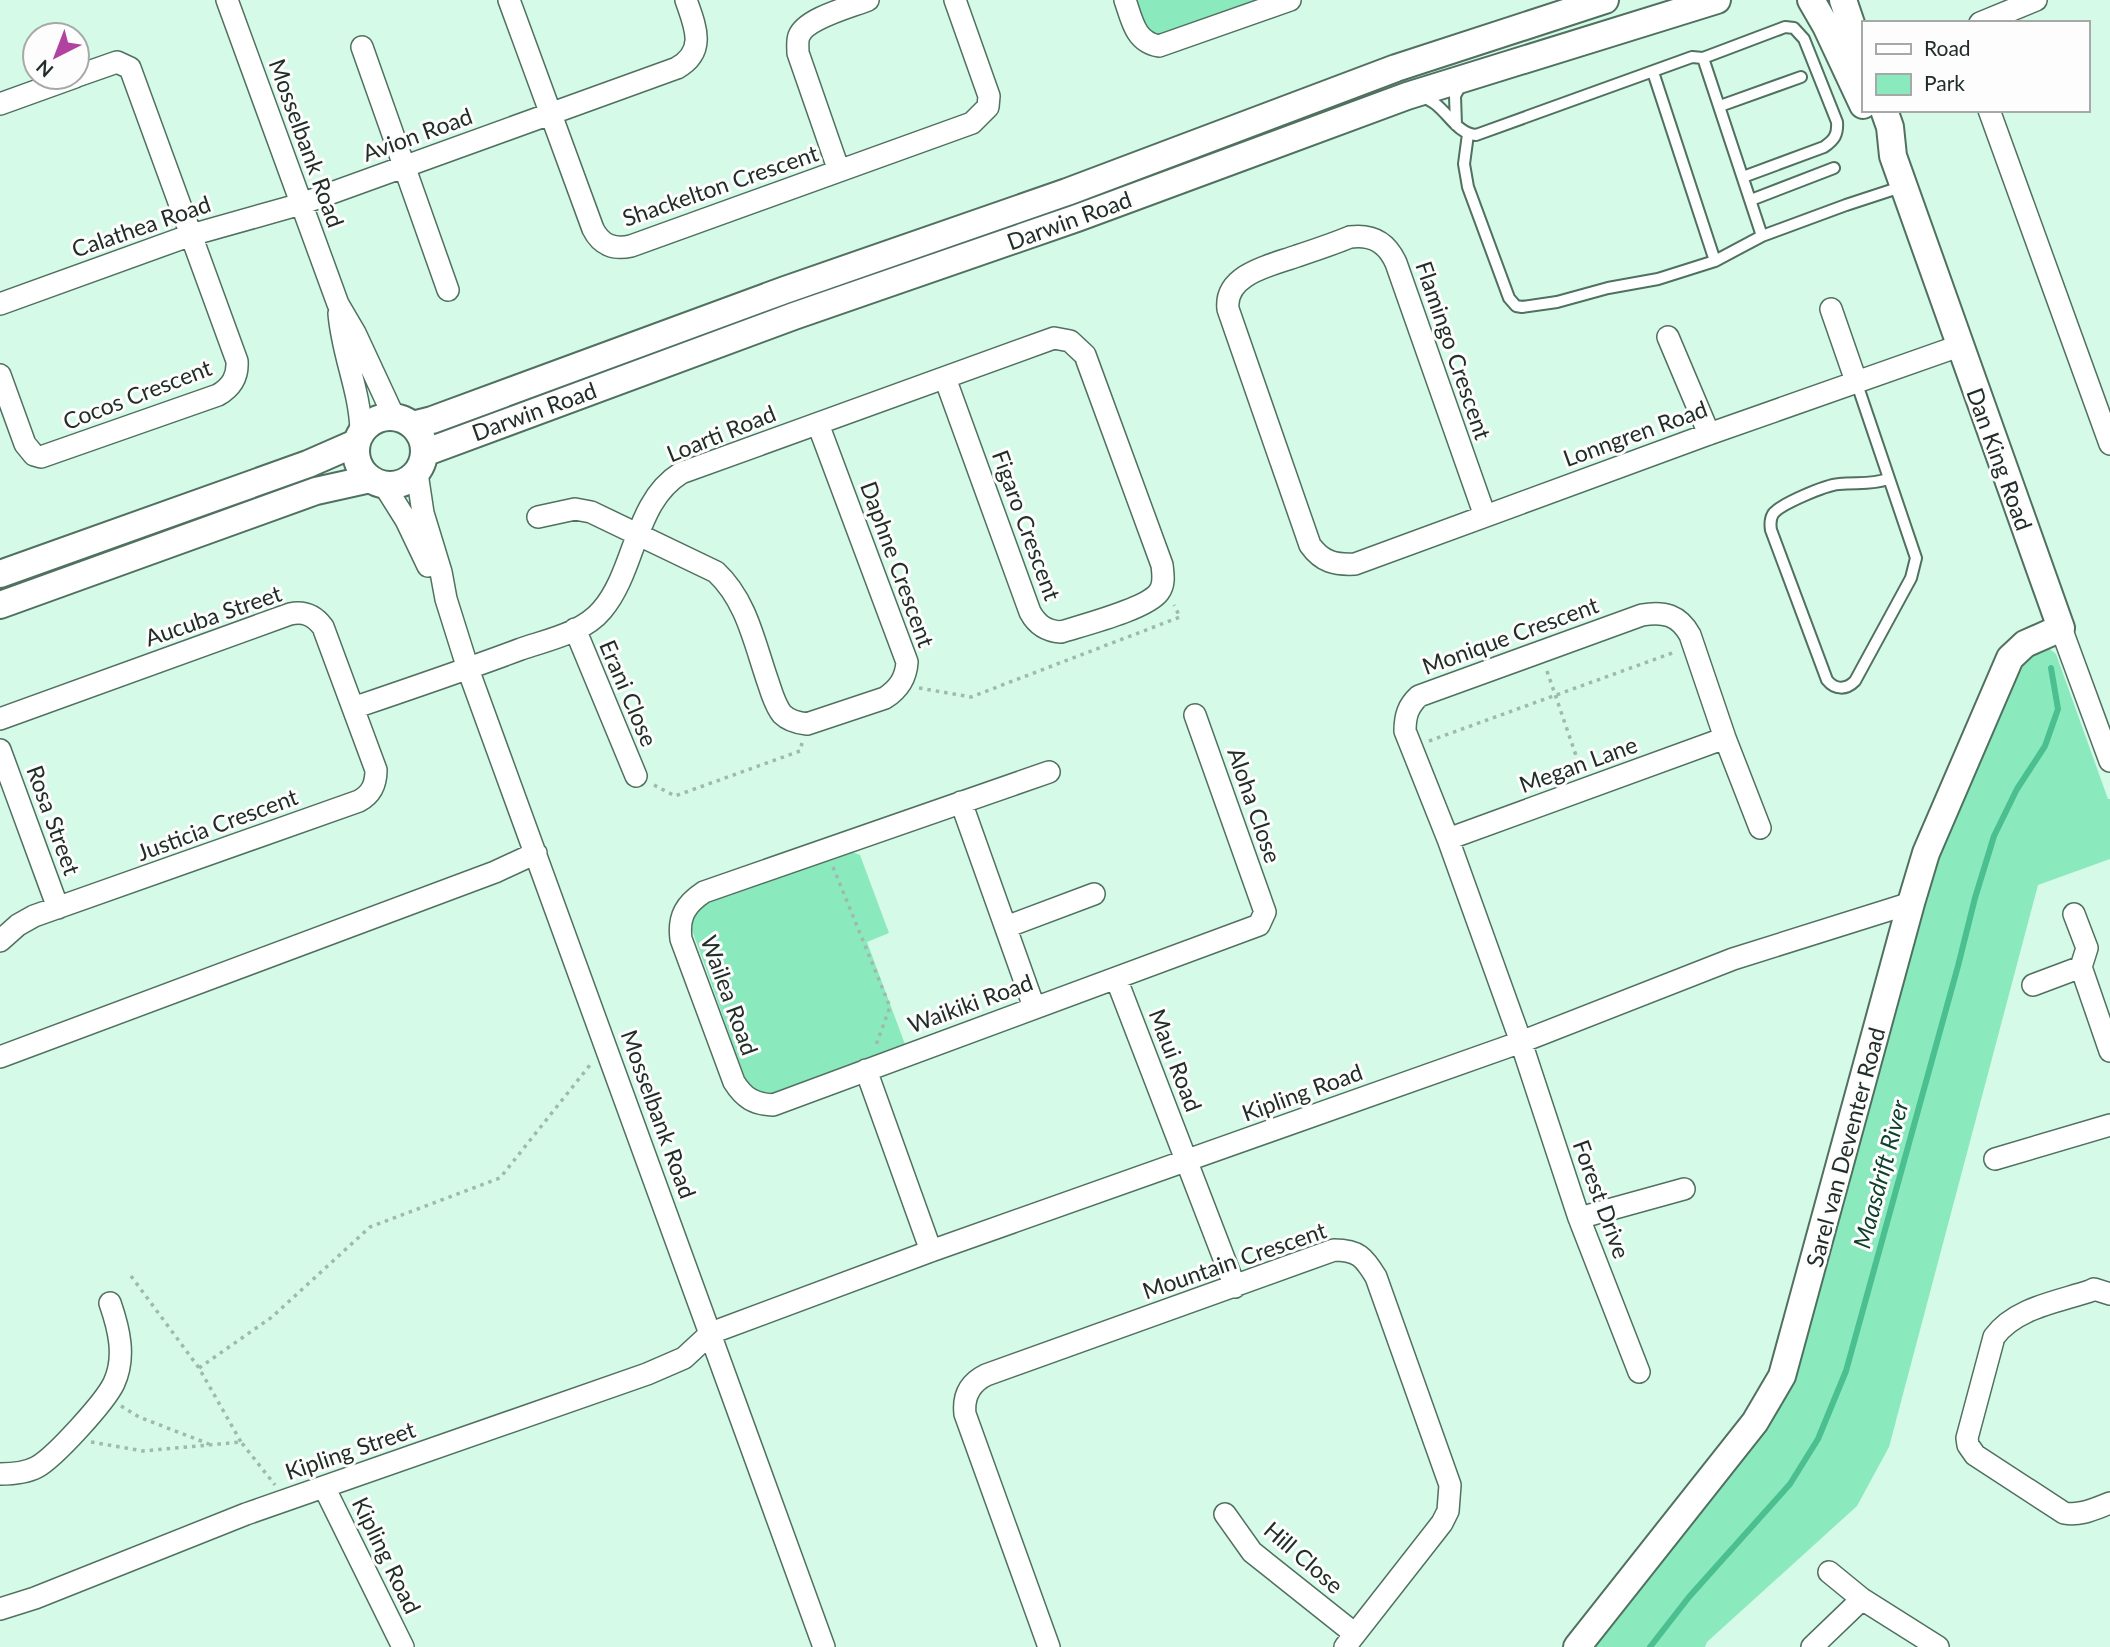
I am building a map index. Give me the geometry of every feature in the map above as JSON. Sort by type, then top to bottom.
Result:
[{"type":"street","name":"Mosselbank Road","points":[[227,0],[338,304],[403,421]]},
{"type":"street","name":"Shackelton Crescent","points":[[509,0],[593,229],[602,242],[615,248],[631,246],[972,124],[988,107],[988,88],[956,0]]},
{"type":"street","name":"Avion Road","points":[[301,204],[682,65],[692,55],[697,40],[686,0]]},
{"type":"street","points":[[839,171],[798,53],[798,37],[817,20],[868,0]]},
{"type":"street","points":[[1125,0],[1139,36],[1148,43],[1159,46],[1290,0]]},
{"type":"street","name":"Darwin Road","points":[[403,421],[432,420],[772,295],[1067,192],[1408,64],[1605,0]]},
{"type":"street","name":"Darwin Road","points":[[421,463],[769,325],[1077,218],[1407,96],[1717,0]]},
{"type":"street","points":[[1811,0],[1862,103]]},
{"type":"street","points":[[1843,0],[1862,56]]},
{"type":"street","points":[[1985,21],[2036,0]]},
{"type":"street","points":[[362,47],[448,290]]},
{"type":"street","points":[[91,72],[117,62],[130,68],[191,235]]},
{"type":"street","points":[[0,104],[37,91]]},
{"type":"street","name":"Dan King Road","points":[[1867,112],[1876,131],[1894,156]]},
{"type":"street","name":"Dan King Road","points":[[1885,112],[1894,156],[1959,346],[2110,761]]},
{"type":"street","points":[[1990,112],[2110,444]]},
{"type":"street","name":"Calathea Road","points":[[0,303],[191,235],[301,204]]},
{"type":"street","name":"Cocos Crescent","points":[[0,375],[25,444],[34,455],[41,457],[224,392],[234,381],[237,361],[191,235]]},
{"type":"street","name":"Flamingo Crescent","points":[[1329,562],[1318,556],[1310,545],[1227,301],[1234,286],[1253,271],[1350,237],[1362,236],[1383,243],[1391,250],[1485,516]]},
{"type":"street","name":"Mosselbank Road","points":[[338,304],[341,338],[358,393],[359,437]]},
{"type":"street","points":[[1831,309],[1856,381]]},
{"type":"street","points":[[1668,337],[1709,434]]},
{"type":"street","name":"Loarti Road","points":[[468,669],[593,620],[615,590],[658,495],[669,481],[681,473],[1054,338],[1070,341],[1085,355],[1163,565],[1164,583]]},
{"type":"street","name":"Lonngren Road","points":[[1329,562],[1340,565],[1355,564],[1959,346]]},
{"type":"street","name":"Figaro Crescent","points":[[945,379],[1030,612],[1036,622],[1051,632],[1060,632],[1146,603],[1159,593],[1164,583]]},
{"type":"street","points":[[0,574],[308,464],[359,437],[374,420],[403,421],[419,432],[421,463],[408,480],[398,485],[377,482],[316,491],[0,605]]},
{"type":"street","name":"Daphne Crescent","points":[[818,424],[907,662],[906,675],[900,684]]},
{"type":"street","points":[[359,437],[358,464],[377,482]]},
{"type":"street","name":"Mosselbank Road","points":[[421,463],[423,513],[468,669],[824,1647]]},
{"type":"street","name":"Mosselbank Road","points":[[377,482],[406,520],[446,599]]},
{"type":"street","points":[[538,517],[575,509],[591,512],[716,572],[728,583],[742,607],[775,702],[788,718],[797,723],[807,724],[885,698],[900,684]]},
{"type":"street","name":"Monique Crescent","points":[[1521,1042],[1448,839],[1405,731],[1405,720],[1412,703],[1419,696],[1642,615],[1662,612],[1685,626],[1760,828]]},
{"type":"street","name":"Aucuba Street","points":[[0,719],[298,613],[313,616],[323,626],[353,708]]},
{"type":"street","name":"Sarel van Deventer Road","points":[[1577,1647],[1755,1422],[1782,1376],[1926,853],[2007,664],[2020,648],[2061,628]]},
{"type":"street","name":"Erani Close","points":[[575,629],[636,776]]},
{"type":"street","points":[[353,708],[468,669]]},
{"type":"street","name":"Justicia Crescent","points":[[0,942],[18,925],[34,916],[365,798],[375,783],[376,770],[353,708]]},
{"type":"street","name":"Aloha Close","points":[[1195,715],[1265,912]]},
{"type":"street","name":"Megan Lane","points":[[1448,839],[1725,738]]},
{"type":"street","name":"Rosa Street","points":[[0,750],[58,908]]},
{"type":"street","name":"Wailea Road","points":[[866,1070],[773,1105],[750,1101],[734,1082],[681,939],[679,925],[684,910],[704,892],[1049,772]]},
{"type":"street","points":[[961,802],[1034,1007]]},
{"type":"street","points":[[0,1057],[495,872],[536,853]]},
{"type":"street","points":[[1006,927],[1094,894]]},
{"type":"street","name":"Kipling Road","points":[[711,1333],[931,1251],[1521,1042],[1733,959],[1911,903]]},
{"type":"street","name":"Waikiki Road","points":[[866,1070],[1255,928],[1264,919],[1265,912]]},
{"type":"street","points":[[2074,914],[2087,948],[2081,967],[2110,1051]]},
{"type":"street","points":[[2033,985],[2081,967]]},
{"type":"street","name":"Maui Road","points":[[1116,978],[1235,1287]]},
{"type":"street","name":"Forest Drive","points":[[1521,1042],[1579,1218],[1639,1372]]},
{"type":"street","points":[[866,1070],[931,1251]]},
{"type":"street","points":[[1995,1159],[2110,1125]]},
{"type":"street","points":[[1579,1218],[1684,1189]]},
{"type":"street","name":"Mountain Crescent","points":[[1049,1647],[965,1414],[968,1391],[978,1379],[986,1375],[1334,1250],[1357,1253],[1376,1277],[1450,1485],[1448,1511],[1442,1523],[1350,1641]]},
{"type":"street","points":[[2110,1294],[2094,1289],[2025,1312],[2000,1328],[1994,1337],[1967,1438],[1975,1455],[2064,1513],[2086,1512],[2110,1503]]},
{"type":"street","points":[[0,1474],[15,1474],[49,1459],[114,1384],[119,1363],[120,1337],[110,1303]]},
{"type":"street","name":"Kipling Street","points":[[0,1609],[35,1598],[188,1536],[647,1374],[684,1358],[711,1333]]},
{"type":"street","name":"Kipling Road","points":[[324,1487],[402,1647]]},
{"type":"street","name":"Hill Close","points":[[1226,1514],[1252,1552],[1350,1641]]},
{"type":"street","points":[[1829,1572],[1862,1599],[1938,1647]]},
{"type":"street","points":[[1812,1647],[1862,1599]]},
{"type":"lane","points":[[1407,96],[1425,98],[1435,103],[1456,125],[1468,134],[1476,135],[1692,57],[1703,58],[1785,27],[1794,29],[1804,39],[1838,122],[1838,131],[1833,141],[1824,147],[1743,177]]},
{"type":"lane","points":[[1703,58],[1762,236]]},
{"type":"lane","points":[[1653,72],[1715,261]]},
{"type":"lane","points":[[1456,125],[1455,96],[1467,77]]},
{"type":"lane","points":[[1720,106],[1801,77]]},
{"type":"lane","points":[[1468,134],[1465,164],[1468,187],[1508,298],[1516,306],[1557,302],[1608,288],[1658,279],[1715,261],[1762,236],[1904,186]]},
{"type":"lane","points":[[1751,200],[1834,168]]},
{"type":"lane","points":[[1856,381],[1914,550],[1914,566],[1911,578],[1855,681],[1848,687],[1838,688],[1827,680],[1771,530],[1770,520],[1784,505],[1832,485],[1875,484],[1888,479]]},
{"type":"path","points":[[900,684],[971,697],[1180,617],[1164,583]]},
{"type":"path","points":[[1412,747],[1693,646]]},
{"type":"path","points":[[1541,652],[1588,788]]},
{"type":"path","points":[[636,776],[675,796],[800,751],[807,724]]},
{"type":"path","points":[[825,849],[890,1007],[866,1070]]},
{"type":"path","points":[[199,1368],[272,1317],[370,1227],[500,1178],[596,1058],[608,1051]]},
{"type":"path","points":[[131,1276],[199,1368],[241,1442],[278,1489]]},
{"type":"path","points":[[114,1384],[121,1406],[139,1417],[211,1445]]},
{"type":"path","points":[[68,1438],[143,1451],[241,1442]]},
{"type":"green space","points":[[1133,0],[1266,0],[1161,38],[1150,36]]},
{"type":"green space","points":[[2039,649],[2050,649],[2056,654],[2110,799],[2110,859],[2038,885],[1889,1447],[1857,1506],[1707,1642],[1705,1647],[1593,1647],[1765,1429],[1785,1398],[1800,1364],[1930,879],[2021,663]]},
{"type":"green space","points":[[850,851],[860,855],[889,933],[867,942],[906,1047],[776,1094],[757,1092],[745,1078],[692,930],[694,914],[705,902]]},
{"type":"waterway","name":"Maasdrift River","points":[[1650,1647],[1689,1597],[1790,1484],[1818,1439],[1846,1371],[1994,836],[2017,789],[2045,746],[2058,709],[2051,668]]}]
